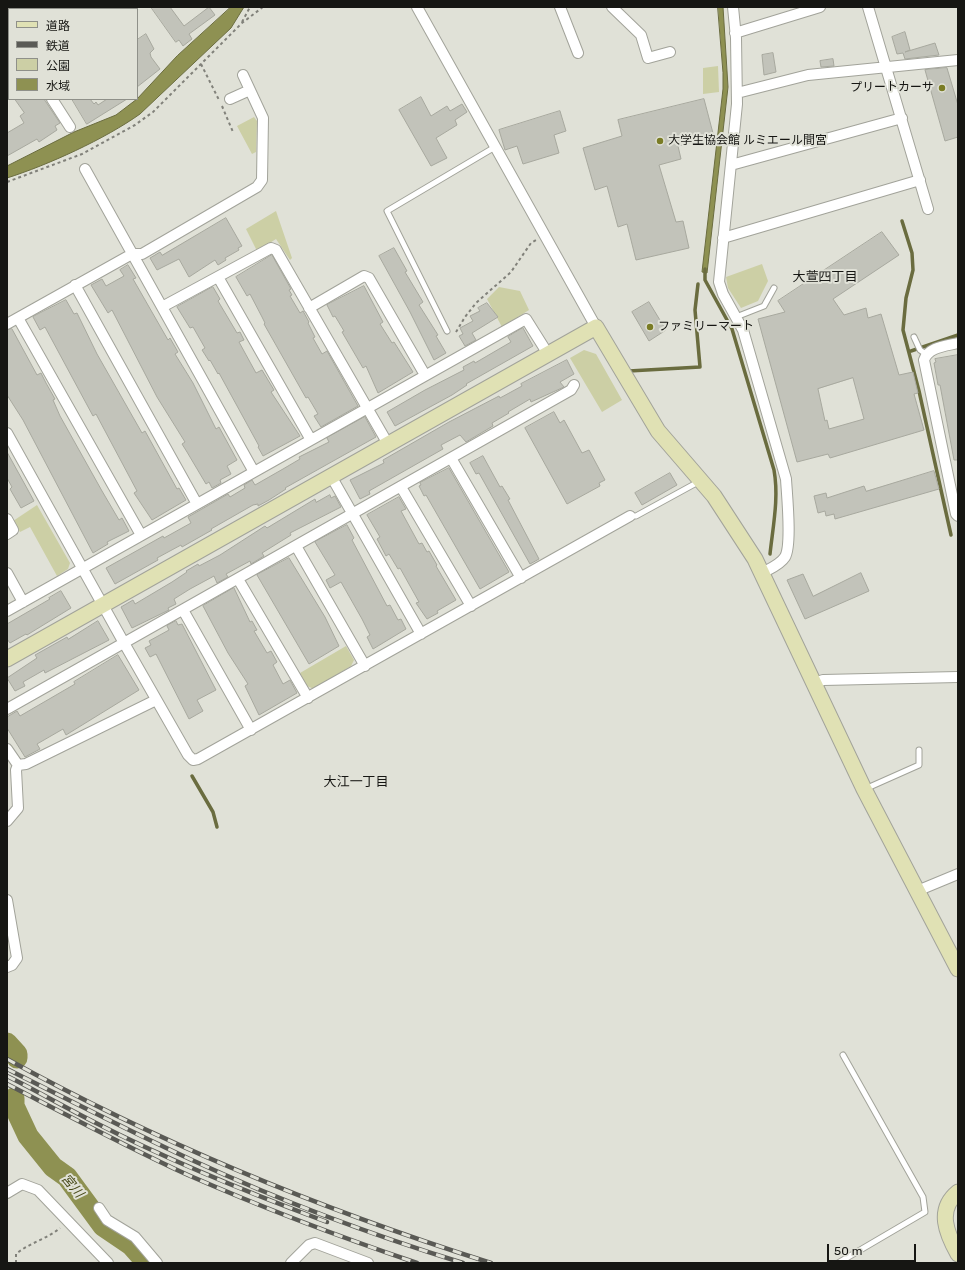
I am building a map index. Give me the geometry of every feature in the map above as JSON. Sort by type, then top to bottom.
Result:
[{"type":"street","points":[[417,7],[596,327],[658,431],[701,480],[730,519],[762,573],[813,684],[864,789],[958,969]]},
{"type":"street","points":[[560,7],[578,54]]},
{"type":"street","points":[[612,7],[641,35],[648,58],[670,52]]},
{"type":"street","points":[[733,7],[737,93],[719,282],[723,294],[743,330],[786,479],[788,546],[785,557],[778,565],[762,573]]},
{"type":"street","points":[[735,33],[820,7]]},
{"type":"street","points":[[868,7],[887,66],[928,209]]},
{"type":"street","points":[[737,93],[808,75],[958,60]]},
{"type":"street","points":[[7,324],[132,254],[142,254],[257,187],[262,180],[263,118],[243,75]]},
{"type":"street","points":[[230,99],[250,90]]},
{"type":"street","points":[[53,100],[70,127]]},
{"type":"street","points":[[731,165],[902,118]]},
{"type":"street","points":[[85,169],[254,472]]},
{"type":"street","points":[[723,238],[920,180]]},
{"type":"street","points":[[162,307],[271,248],[276,250],[388,444]]},
{"type":"street","points":[[309,308],[364,276],[369,278],[425,375]]},
{"type":"street","points":[[218,277],[311,440]]},
{"type":"street","points":[[75,285],[198,504]]},
{"type":"street","points":[[18,318],[141,536]]},
{"type":"street","points":[[7,611],[526,318],[548,354]]},
{"type":"street","points":[[7,659],[596,327]]},
{"type":"street","points":[[958,343],[932,350],[921,350],[956,514],[958,516]]},
{"type":"street","points":[[7,709],[572,390],[574,385]]},
{"type":"street","points":[[7,433],[156,700],[188,755],[193,760],[198,759],[251,730],[630,516]]},
{"type":"street","points":[[451,458],[521,578]]},
{"type":"street","points":[[331,476],[421,634]]},
{"type":"street","points":[[401,487],[471,606]]},
{"type":"street","points":[[7,520],[13,530],[7,534]]},
{"type":"street","points":[[296,546],[365,666]]},
{"type":"street","points":[[7,573],[23,602]]},
{"type":"street","points":[[238,579],[308,698]]},
{"type":"street","points":[[183,610],[251,730]]},
{"type":"street","points":[[813,684],[823,680],[958,677]]},
{"type":"street","points":[[18,765],[26,764],[156,700]]},
{"type":"street","points":[[7,749],[18,765]]},
{"type":"street","points":[[7,821],[18,808],[16,770],[18,765]]},
{"type":"street","points":[[917,891],[958,874]]},
{"type":"street","points":[[7,900],[8,916],[17,958],[12,965],[7,967]]},
{"type":"street","points":[[7,1193],[22,1184],[38,1190],[105,1262]]},
{"type":"street","points":[[958,1192],[948,1204],[944,1215],[946,1229],[958,1254]]},
{"type":"street","points":[[99,1208],[107,1220],[135,1237],[157,1263]]},
{"type":"street","points":[[292,1263],[309,1245],[315,1243],[368,1263]]},
{"type":"lane","points":[[447,331],[387,211],[495,147]]},
{"type":"lane","points":[[736,317],[764,306],[774,288]]},
{"type":"lane","points":[[914,337],[921,350]]},
{"type":"lane","points":[[630,516],[636,516],[701,480]]},
{"type":"lane","points":[[864,789],[918,766],[919,750]]},
{"type":"lane","points":[[838,1263],[925,1212],[923,1197],[843,1055]]},
{"type":"path","points":[[242,23],[250,7]]},
{"type":"path","points":[[7,182],[82,154],[136,125],[153,112],[242,23],[263,7]]},
{"type":"path","points":[[201,64],[233,132]]},
{"type":"path","points":[[455,333],[465,317],[476,304],[511,272],[531,243],[544,235]]},
{"type":"path","points":[[16,1263],[16,1254],[40,1242],[67,1221]]},
{"type":"green space","points":[[718,66],[719,92],[703,94],[703,68]]},
{"type":"green space","points":[[254,117],[257,121],[256,152],[252,154],[237,126]]},
{"type":"green space","points":[[276,211],[292,258],[290,260],[276,239],[257,251],[246,229]]},
{"type":"green space","points":[[762,264],[768,281],[758,301],[741,308],[728,288],[726,277]]},
{"type":"green space","points":[[499,287],[520,291],[529,310],[502,327],[487,299]]},
{"type":"green space","points":[[584,350],[596,354],[622,400],[602,412],[570,358]]},
{"type":"green space","points":[[37,505],[70,563],[68,569],[57,576],[30,527],[20,532],[13,521]]},
{"type":"green space","points":[[346,646],[354,660],[351,666],[314,689],[307,686],[300,673]]},
{"type":"water","points":[[231,7],[244,7],[231,28],[140,114],[110,133],[58,159],[7,178],[7,166],[74,132],[116,115],[136,100],[138,100],[138,98],[177,56]]},
{"type":"water","points":[[718,7],[723,7],[728,87],[707,273],[702,272],[723,89]]},
{"type":"building","points":[[151,7],[170,7],[184,26],[209,7],[215,15],[189,34],[192,39],[183,46],[179,40],[176,42]]},
{"type":"building","points":[[905,32],[910,50],[905,52],[935,43],[939,55],[905,59],[903,53],[897,54],[892,37]]},
{"type":"building","points":[[146,34],[154,49],[150,53],[151,57],[160,69],[138,86],[138,39]]},
{"type":"building","points":[[773,53],[776,72],[764,75],[762,55]]},
{"type":"building","points":[[833,59],[834,66],[821,67],[820,61]]},
{"type":"building","name":"プリートカーサ","points":[[947,68],[958,105],[958,137],[945,141],[925,70]]},
{"type":"building","points":[[421,97],[431,116],[447,106],[450,111],[462,104],[467,112],[455,120],[457,125],[436,138],[447,158],[431,166],[399,110]]},
{"type":"building","points":[[704,99],[714,137],[678,146],[681,159],[659,165],[676,222],[683,221],[689,248],[636,260],[627,224],[618,227],[607,186],[595,190],[583,148],[622,136],[618,120]]},
{"type":"building","points":[[16,100],[45,100],[60,123],[55,126],[57,130],[39,142],[37,139],[7,156],[7,133],[24,123],[20,116],[24,113]]},
{"type":"building","points":[[73,100],[91,100],[94,104],[96,102],[98,105],[106,100],[125,100],[87,124]]},
{"type":"building","points":[[560,111],[566,131],[554,135],[559,153],[523,164],[517,146],[505,150],[499,130]]},
{"type":"building","points":[[226,218],[242,246],[238,248],[239,250],[225,258],[226,260],[218,265],[215,260],[189,277],[179,259],[157,270],[150,258],[160,252],[162,255]]},
{"type":"building","points":[[882,232],[899,255],[833,299],[844,315],[866,308],[868,318],[881,314],[899,375],[913,372],[918,393],[914,394],[924,430],[830,458],[828,454],[797,462],[758,319],[785,312],[778,301]],"holes":[[[853,378],[864,419],[829,429],[827,420],[825,421],[818,389]]]},
{"type":"building","points":[[394,248],[407,271],[405,272],[423,302],[419,305],[438,335],[436,336],[446,353],[434,360],[410,312],[379,256]]},
{"type":"building","points":[[272,255],[291,289],[289,290],[292,295],[290,296],[300,313],[303,311],[309,322],[308,323],[315,337],[313,338],[322,354],[327,351],[358,406],[321,427],[314,416],[318,414],[308,397],[306,398],[264,324],[265,323],[250,294],[247,296],[236,277]]},
{"type":"building","points":[[128,265],[136,278],[133,279],[168,340],[170,338],[178,352],[175,354],[193,383],[216,429],[219,427],[237,460],[227,466],[231,474],[220,480],[221,483],[212,488],[209,482],[206,484],[182,444],[185,442],[157,397],[112,310],[108,313],[91,285],[102,279],[106,286],[124,276],[120,270]]},
{"type":"building","points":[[364,286],[383,322],[380,324],[392,343],[394,342],[413,372],[378,393],[366,366],[363,368],[342,332],[344,331],[335,316],[333,317],[327,305]]},
{"type":"building","points":[[213,287],[220,299],[218,301],[237,333],[240,332],[244,340],[239,342],[256,373],[262,370],[274,390],[271,392],[300,436],[263,456],[219,373],[218,374],[202,350],[205,348],[193,327],[190,328],[177,307]]},
{"type":"building","points":[[66,300],[74,314],[77,313],[97,354],[142,433],[145,431],[177,489],[179,488],[186,500],[152,520],[134,493],[137,491],[96,414],[93,416],[45,327],[40,330],[33,317]]},
{"type":"building","points":[[649,302],[666,330],[649,341],[632,312]]},
{"type":"building","points":[[487,303],[498,317],[472,333],[476,340],[465,346],[459,336],[463,334],[460,328],[473,321],[470,316],[480,311],[478,308]]},
{"type":"building","points":[[523,328],[533,346],[466,384],[467,385],[452,395],[395,426],[387,412],[464,370],[463,367],[474,361],[475,363],[511,342],[508,337]]},
{"type":"building","points":[[12,329],[37,375],[41,373],[55,399],[53,400],[60,416],[102,491],[119,520],[122,518],[129,531],[107,542],[108,544],[93,553],[23,420],[7,395],[7,330]]},
{"type":"building","points":[[958,355],[958,460],[954,460],[940,385],[938,385],[934,363],[936,362],[935,359]]},
{"type":"building","points":[[567,360],[574,374],[560,382],[564,387],[531,402],[530,399],[492,423],[493,426],[466,442],[460,435],[441,445],[443,449],[369,491],[370,494],[360,499],[350,480],[384,463],[383,460],[449,422],[499,396],[500,398],[522,386],[521,384]]},
{"type":"building","points":[[554,412],[560,423],[564,420],[582,453],[589,450],[605,480],[599,483],[600,486],[567,504],[525,428]]},
{"type":"building","points":[[365,417],[376,437],[285,488],[286,489],[269,500],[258,506],[258,504],[253,505],[182,547],[181,545],[157,558],[158,560],[115,584],[106,568],[163,536],[164,538],[191,523],[188,517],[228,494],[230,497],[245,488],[244,485],[252,480],[255,485],[300,459],[299,457],[329,442],[327,438]]},
{"type":"building","points":[[7,452],[34,501],[21,508],[10,489],[12,487],[7,478]]},
{"type":"building","points":[[483,456],[500,487],[502,486],[510,499],[508,500],[539,559],[530,564],[479,473],[476,474],[470,463]]},
{"type":"building","points":[[449,468],[509,572],[480,589],[426,495],[424,496],[419,486],[421,485],[420,483]]},
{"type":"building","points":[[934,471],[939,489],[835,519],[834,514],[826,516],[825,511],[818,513],[814,496],[826,493],[827,498],[864,486],[866,491]]},
{"type":"building","points":[[670,473],[677,485],[642,505],[635,493]]},
{"type":"building","points":[[330,495],[331,498],[335,496],[341,507],[290,533],[291,535],[262,553],[264,556],[251,564],[250,561],[226,574],[228,577],[217,583],[214,576],[190,589],[174,599],[176,604],[168,608],[169,610],[132,628],[121,607],[133,600],[135,604],[172,582],[187,572],[186,571],[198,564],[199,566],[220,555],[265,526],[267,528],[315,499],[316,502]]},
{"type":"building","points":[[399,497],[406,509],[401,511],[419,544],[422,543],[427,552],[429,551],[456,600],[437,611],[438,613],[427,619],[416,603],[419,602],[400,568],[398,569],[389,554],[386,556],[377,539],[380,537],[367,515]]},
{"type":"building","points":[[347,525],[354,538],[352,540],[387,606],[390,605],[398,620],[401,619],[406,629],[373,649],[367,637],[370,635],[341,582],[330,588],[326,580],[335,575],[315,542]]},
{"type":"building","points":[[289,558],[325,617],[339,646],[309,664],[257,575]]},
{"type":"building","points":[[861,573],[869,591],[805,619],[787,580],[803,574],[813,596]]},
{"type":"building","points":[[234,588],[250,622],[252,621],[257,630],[254,631],[267,653],[271,651],[277,662],[273,665],[283,684],[290,680],[297,693],[259,715],[245,686],[248,684],[228,653],[203,606]]},
{"type":"building","points":[[61,591],[71,608],[27,635],[26,634],[10,643],[7,639],[7,624]]},
{"type":"building","points":[[98,621],[109,640],[45,673],[44,670],[23,682],[25,686],[15,691],[7,678],[37,658],[35,655],[67,637],[68,639]]},
{"type":"building","points":[[176,621],[178,625],[182,624],[216,690],[197,700],[203,711],[189,719],[156,654],[150,657],[145,648],[151,645],[149,641],[169,630],[167,626]]},
{"type":"building","points":[[118,655],[139,690],[66,735],[63,729],[37,744],[40,749],[25,757],[7,728],[7,717],[17,711],[20,716],[75,684],[74,682]]},
{"type":"waterway","points":[[902,221],[912,253],[913,270],[906,298],[903,330],[919,391],[951,535]]},
{"type":"waterway","points":[[705,269],[705,280],[732,329],[774,470],[776,502],[770,554]]},
{"type":"waterway","points":[[629,371],[700,367],[695,310],[698,284]]},
{"type":"waterway","points":[[911,351],[958,335]]},
{"type":"waterway","points":[[192,776],[213,812],[217,827]]},
{"type":"waterway","name":"宮川","points":[[7,1043],[17,1054],[17,1058]]},
{"type":"waterway","name":"宮川","points":[[14,1098],[14,1106],[28,1136],[53,1167],[67,1177],[103,1226],[131,1245],[147,1263]]},
{"type":"railway","points":[[7,1059],[124,1119],[244,1173],[366,1221],[491,1263]]},
{"type":"railway","points":[[7,1069],[100,1116],[227,1176],[361,1229],[463,1263]]},
{"type":"railway","points":[[7,1076],[152,1150],[268,1200],[327,1222]]},
{"type":"railway","points":[[7,1084],[188,1175],[302,1222],[417,1263]]},
{"type":"place","name":"プリートカーサ","points":[[942,88]]},
{"type":"place","name":"大学生協会館 ルミエール間宮","points":[[660,141]]},
{"type":"place","name":"ファミリーマート","points":[[650,327]]},
{"type":"district","name":"大萱四丁目","points":[[825,277]]},
{"type":"district","name":"大江一丁目","points":[[356,782]]}]
